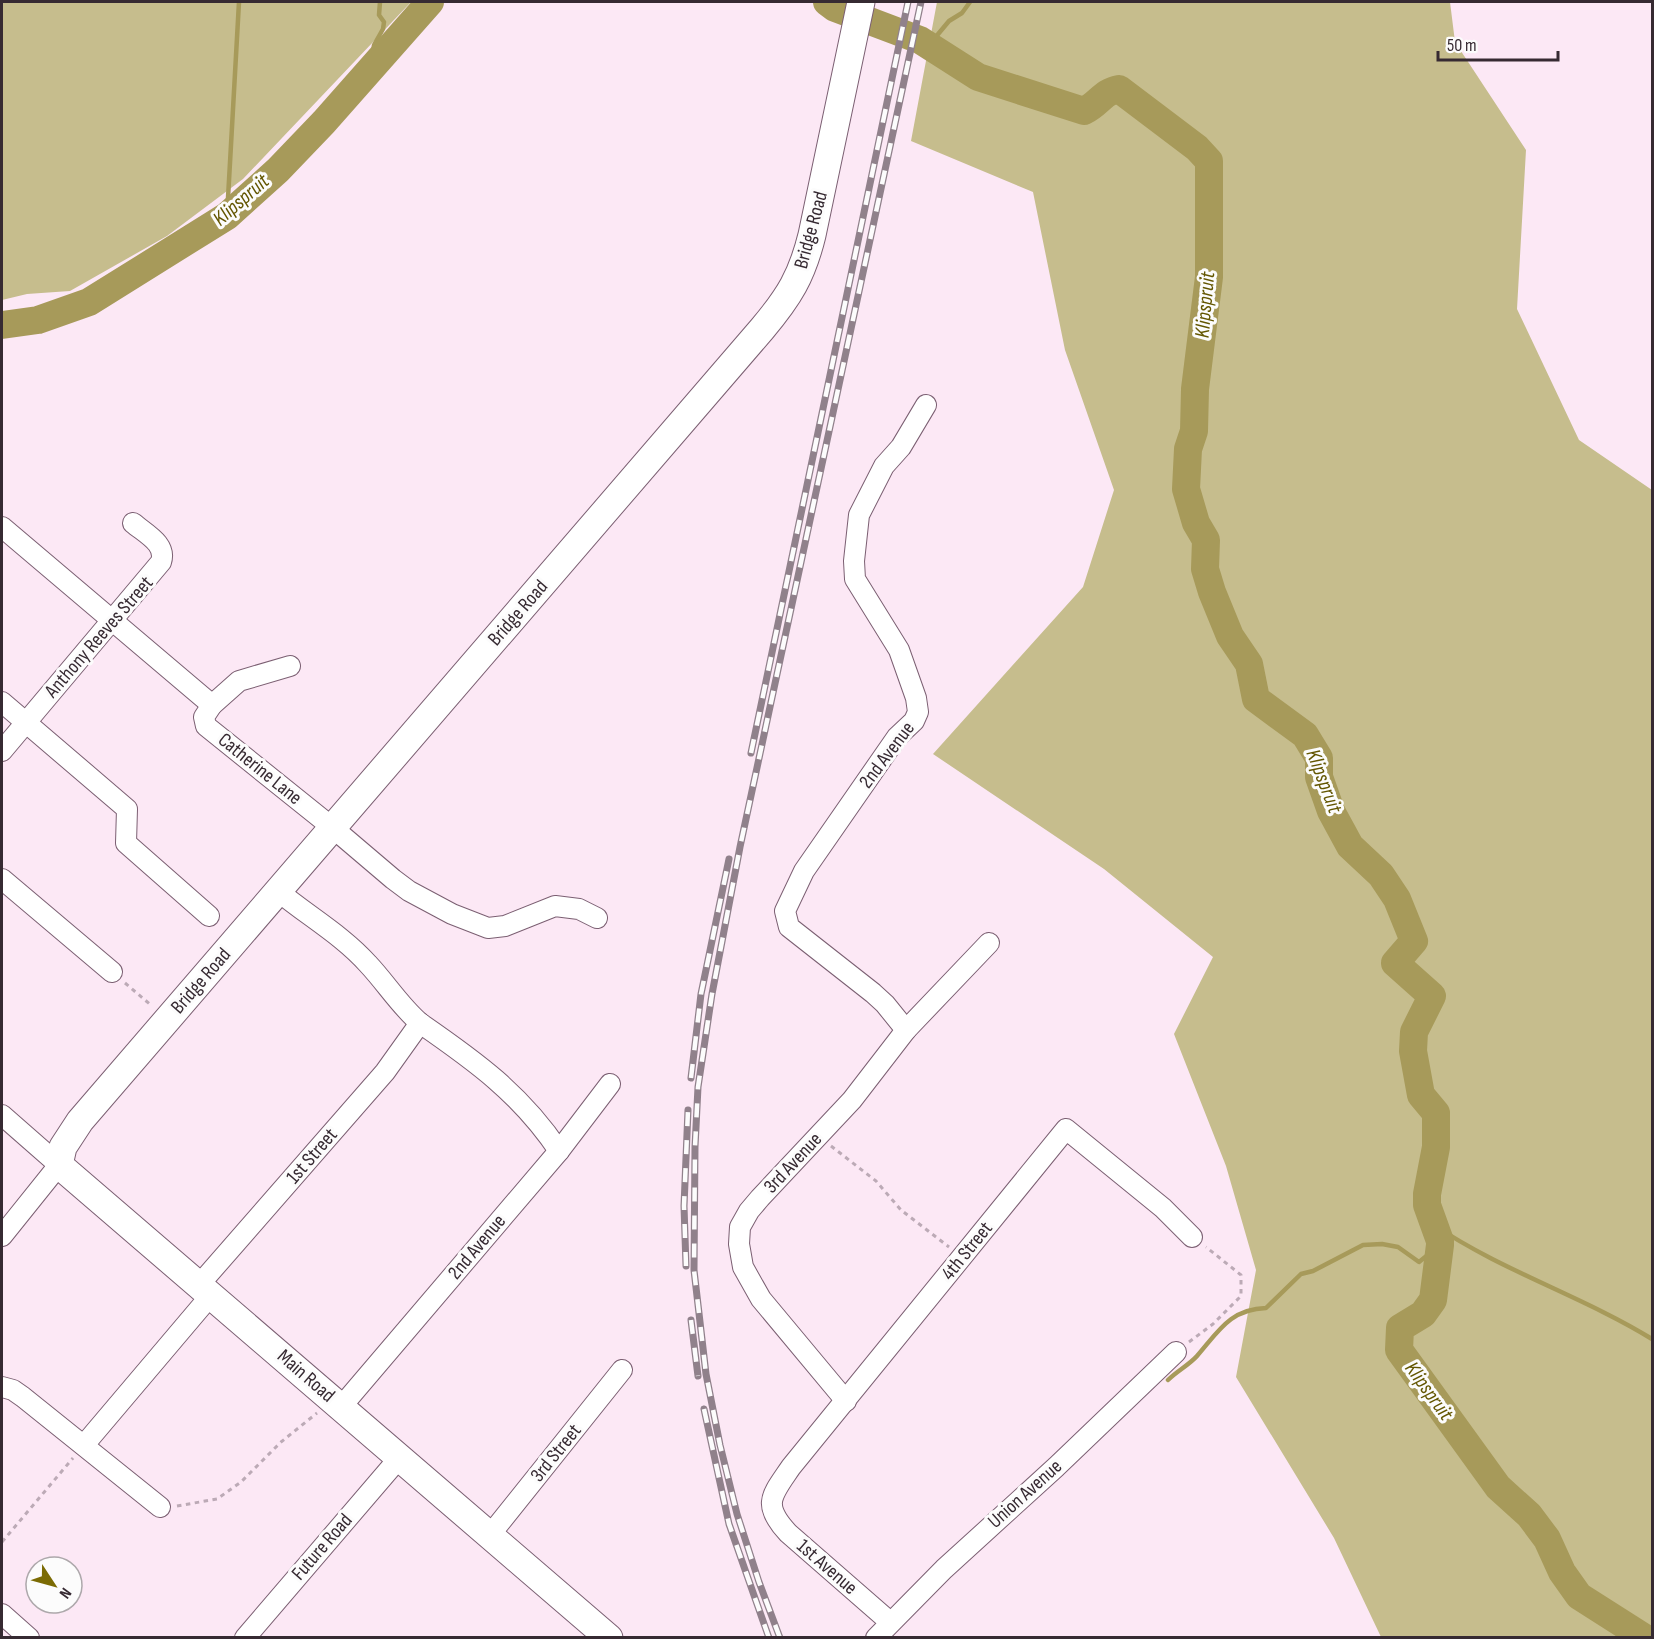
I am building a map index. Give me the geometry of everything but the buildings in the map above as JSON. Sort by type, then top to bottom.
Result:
[{"type":"street","name":"Bridge Road","points":[[59,1165],[63,1147],[80,1121],[754,339],[790,294],[802,267],[812,235],[861,2]]},
{"type":"street","name":"2nd Avenue","points":[[906,1030],[873,993],[789,927],[785,911],[804,871],[897,737],[914,721],[918,712],[916,698],[899,650],[855,579],[854,561],[859,515],[884,466],[901,447],[926,405]]},
{"type":"street","name":"Anthony Reeves Street","points":[[2,751],[156,571],[163,556],[157,542],[133,523]]},
{"type":"street","name":"Catherine Lane","points":[[2,527],[212,705]]},
{"type":"street","name":"Catherine Lane","points":[[290,666],[239,681],[212,705],[204,717],[206,726],[333,828]]},
{"type":"street","points":[[2,702],[127,810],[126,843],[209,916]]},
{"type":"street","points":[[333,828],[409,891],[478,926],[496,928],[555,906],[579,909],[597,918]]},
{"type":"street","points":[[2,879],[112,972]]},
{"type":"street","points":[[278,891],[345,942],[368,964],[420,1023],[502,1083],[532,1114],[559,1151]]},
{"type":"street","name":"3rd Avenue","points":[[846,1401],[761,1299],[743,1267],[739,1244],[740,1227],[749,1211],[852,1100],[906,1030],[988,943]]},
{"type":"street","name":"1st Street","points":[[84,1445],[205,1290],[385,1072],[420,1023]]},
{"type":"street","name":"2nd Avenue","points":[[338,1404],[559,1151],[610,1084]]},
{"type":"street","name":"Main Road","points":[[2,1115],[606,1636]]},
{"type":"street","name":"4th Street","points":[[771,1507],[772,1496],[791,1467],[1066,1129],[1163,1208],[1192,1237]]},
{"type":"street","points":[[2,1236],[59,1165]]},
{"type":"street","name":"Union Avenue","points":[[876,1638],[944,1569],[1056,1467],[1176,1352]]},
{"type":"street","name":"3rd Street","points":[[490,1535],[622,1370]]},
{"type":"street","points":[[2,1387],[13,1390],[23,1397],[160,1507]]},
{"type":"street","name":"Future Road","points":[[245,1638],[400,1457]]},
{"type":"street","name":"1st Avenue","points":[[771,1507],[776,1520],[788,1533],[890,1622]]},
{"type":"street","points":[[2,1614],[29,1638]]},
{"type":"path","points":[[112,972],[168,1019]]},
{"type":"path","points":[[818,1136],[876,1182],[901,1210],[962,1257]]},
{"type":"path","points":[[1176,1352],[1213,1324],[1241,1296],[1241,1275],[1220,1256],[1192,1237]]},
{"type":"path","points":[[160,1507],[217,1499],[240,1482],[314,1414],[338,1404]]},
{"type":"path","points":[[2,1542],[84,1445]]},
{"type":"shaded area","points":[[2,2],[411,2],[243,179],[167,236],[70,291],[27,294],[2,300]]},
{"type":"shaded area","points":[[937,2],[1450,2],[1455,42],[1526,150],[1517,309],[1579,440],[1652,490],[1652,1637],[1381,1637],[1334,1538],[1236,1377],[1256,1270],[1226,1166],[1174,1034],[1213,957],[1104,869],[933,754],[1083,587],[1114,490],[1065,350],[1033,192],[911,141]]},
{"type":"waterway","points":[[227,216],[239,2]]},
{"type":"waterway","points":[[371,68],[374,45],[383,29],[384,22],[379,15],[380,2]]},
{"type":"waterway","name":"Klipspruit","points":[[2,325],[38,320],[89,302],[227,216],[278,170],[324,122],[430,2]]},
{"type":"waterway","name":"Klipspruit","points":[[827,2],[835,8],[920,40],[978,77],[1084,111],[1105,95],[1119,89],[1197,148],[1209,161],[1209,277],[1195,389],[1194,431],[1188,449],[1186,489],[1196,523],[1206,540],[1205,569],[1230,636],[1249,664],[1256,699],[1305,735],[1319,758],[1319,777],[1331,811],[1350,846],[1381,875],[1397,899],[1414,941],[1395,963],[1432,996],[1414,1032],[1413,1051],[1421,1095],[1436,1113],[1436,1147],[1427,1205],[1440,1245],[1433,1300],[1423,1314],[1400,1328],[1399,1350],[1498,1487],[1529,1515],[1547,1539],[1562,1572],[1579,1596],[1645,1638]]},
{"type":"waterway","points":[[929,45],[949,21],[962,13],[970,2]]},
{"type":"waterway","points":[[1434,1225],[1487,1256],[1652,1339]]},
{"type":"waterway","points":[[1168,1380],[1194,1359],[1226,1323],[1243,1313],[1266,1308],[1301,1274],[1313,1271],[1363,1245],[1382,1244],[1398,1247],[1419,1262],[1440,1245]]},
{"type":"railway","points":[[751,753],[908,2]]},
{"type":"railway","points":[[780,1638],[737,1514],[706,1374],[694,1270],[698,1087],[712,994],[740,847],[921,2]]},
{"type":"railway","points":[[691,1078],[701,994],[729,859]]},
{"type":"railway","points":[[686,1266],[684,1206],[688,1110]]},
{"type":"railway","points":[[691,1320],[698,1376]]},
{"type":"railway","points":[[704,1409],[729,1524],[769,1638]]}]
